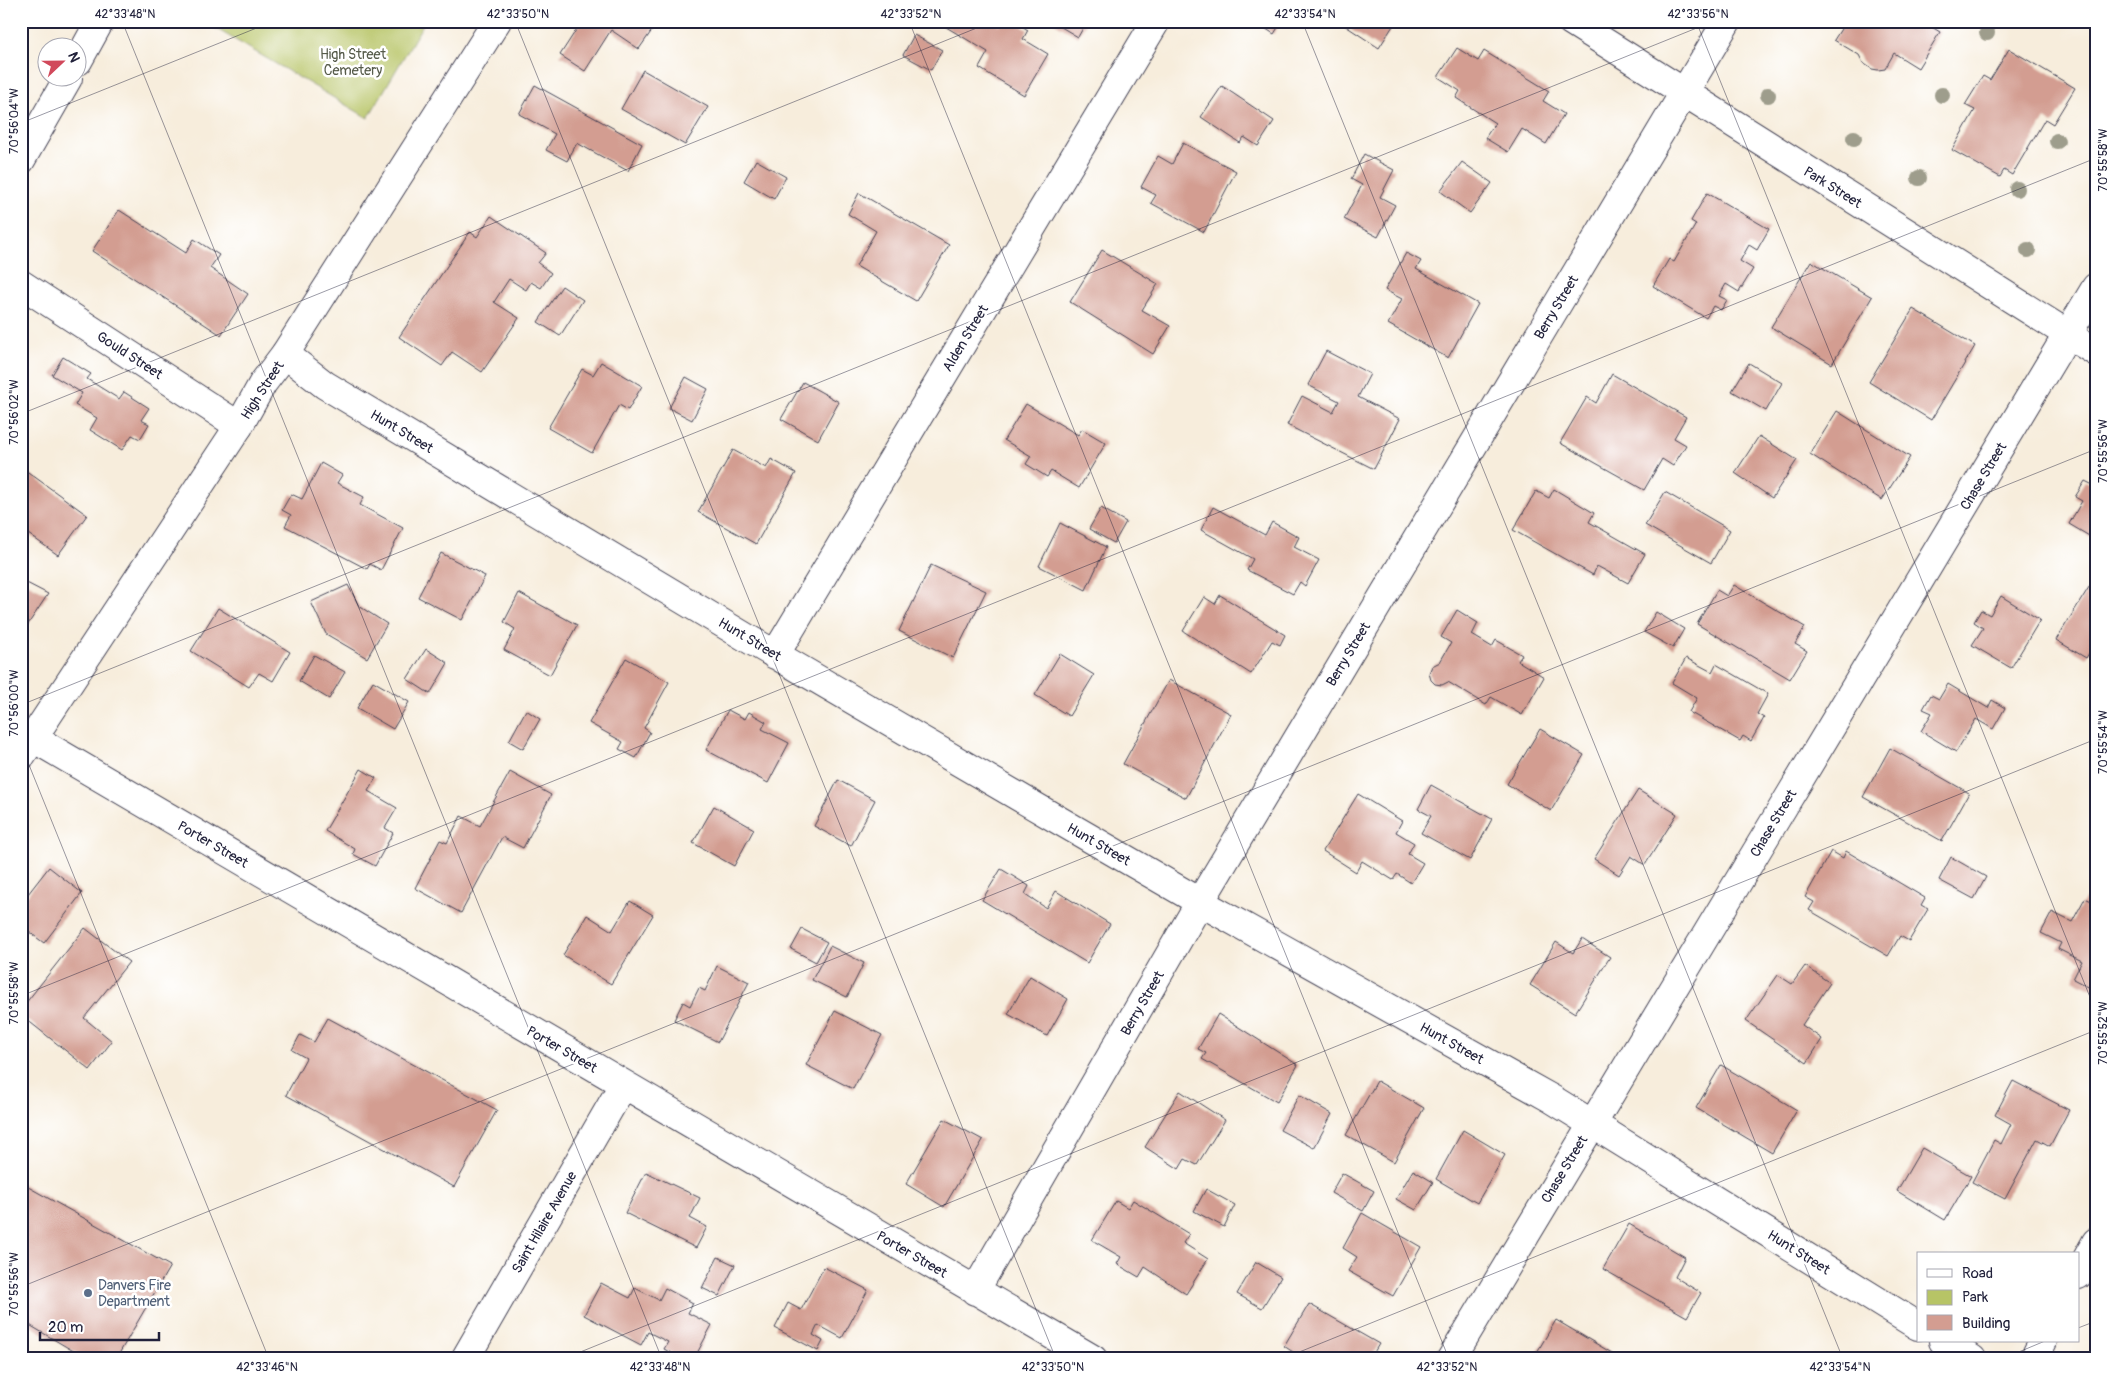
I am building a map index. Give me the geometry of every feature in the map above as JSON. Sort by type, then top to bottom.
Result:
[{"type":"street","points":[[88,42],[100,21]]},
{"type":"street","name":"High Street","points":[[27,747],[239,426],[263,384],[285,354],[497,21]]},
{"type":"street","name":"Alden Street","points":[[775,655],[1156,21]]},
{"type":"street","name":"Park Street","points":[[1571,21],[2096,352]]},
{"type":"street","name":"Berry Street","points":[[975,1292],[1200,902],[1727,21]]},
{"type":"street","points":[[21,160],[62,88]]},
{"type":"street","name":"Gould Street","points":[[21,284],[239,426]]},
{"type":"street","name":"Chase Street","points":[[1451,1359],[2096,287]]},
{"type":"street","name":"Hunt Street","points":[[285,354],[325,384],[775,655],[1200,902],[1552,1099],[1917,1325]]},
{"type":"street","name":"Porter Street","points":[[27,747],[623,1084],[975,1292],[1093,1359]]},
{"type":"street","name":"Saint Hilaire Avenue","points":[[465,1359],[623,1084]]},
{"type":"street","points":[[2080,1271],[2096,1242]]},
{"type":"street","points":[[1945,1342],[1972,1359]]},
{"type":"street","points":[[2034,1359],[2042,1342]]},
{"type":"green space","name":"High Street Cemetery","points":[[203,21],[425,21],[368,118]]},
{"type":"building","points":[[582,21],[648,21],[655,26],[639,49],[611,30],[585,71],[560,55]]},
{"type":"building","points":[[943,21],[992,21],[1000,26],[1003,21],[1014,21],[1028,30],[1023,39],[1048,54],[1024,95],[979,68],[988,52],[941,24]]},
{"type":"building","points":[[1051,21],[1087,21],[1078,37]]},
{"type":"building","points":[[1254,21],[1282,21],[1274,34]]},
{"type":"building","points":[[1338,21],[1396,21],[1379,48]]},
{"type":"building","points":[[1846,21],[1922,21],[1940,32],[1918,68],[1894,53],[1885,69],[1878,70],[1872,69],[1863,63],[1859,55],[1834,40]]},
{"type":"building","points":[[914,35],[942,50],[931,70],[903,55]]},
{"type":"building","points":[[1457,48],[1478,61],[1484,51],[1549,91],[1543,101],[1564,114],[1546,144],[1522,129],[1508,152],[1485,138],[1495,123],[1456,98],[1460,91],[1438,77]]},
{"type":"building","points":[[2009,49],[2075,88],[2053,124],[2045,119],[2012,175],[2004,170],[2000,177],[1952,150],[1975,110],[1965,105],[1983,76],[1990,80]]},
{"type":"building","points":[[643,70],[708,107],[685,145],[621,109]]},
{"type":"building","points":[[535,85],[642,144],[628,171],[577,143],[567,161],[546,150],[555,134],[519,114]]},
{"type":"building","points":[[1222,86],[1274,121],[1258,146],[1244,137],[1240,143],[1201,117]]},
{"type":"building","points":[[1183,143],[1236,171],[1204,232],[1151,203],[1156,195],[1141,187],[1158,156],[1172,164]]},
{"type":"building","points":[[1364,154],[1394,170],[1380,197],[1395,205],[1378,237],[1344,219],[1362,185],[1351,179]]},
{"type":"building","points":[[756,160],[786,177],[774,199],[744,181]]},
{"type":"building","points":[[1462,162],[1492,183],[1470,213],[1440,191]]},
{"type":"building","points":[[859,193],[949,245],[916,301],[856,266],[876,231],[848,214]]},
{"type":"building","points":[[1707,193],[1769,229],[1757,250],[1749,245],[1740,261],[1753,269],[1739,292],[1726,284],[1719,296],[1727,300],[1721,310],[1713,306],[1706,318],[1653,286],[1669,259],[1674,262],[1696,224],[1691,221]]},
{"type":"building","points":[[119,210],[186,253],[194,239],[219,255],[210,268],[248,294],[221,335],[92,251]]},
{"type":"building","points":[[491,216],[546,253],[538,263],[551,273],[541,288],[531,282],[526,290],[509,279],[494,302],[519,318],[482,372],[452,352],[442,366],[399,337],[470,232],[477,237]]},
{"type":"building","points":[[1102,250],[1158,284],[1142,310],[1170,326],[1153,354],[1070,302]]},
{"type":"building","points":[[1406,253],[1421,261],[1416,269],[1478,304],[1448,358],[1388,324],[1402,299],[1385,290]]},
{"type":"building","points":[[1811,261],[1872,297],[1832,364],[1771,327]]},
{"type":"building","points":[[562,286],[583,300],[560,336],[538,322]]},
{"type":"building","points":[[1913,309],[1975,346],[1931,420],[1869,382]]},
{"type":"building","points":[[1326,351],[1370,374],[1358,397],[1400,419],[1374,469],[1287,425],[1302,396],[1333,412],[1339,401],[1308,385]]},
{"type":"building","points":[[63,357],[91,374],[87,379],[119,399],[124,392],[149,408],[141,420],[149,424],[140,439],[132,435],[122,450],[90,430],[97,418],[75,405],[82,393],[52,375]]},
{"type":"building","points":[[601,362],[642,386],[628,410],[619,405],[592,453],[548,428],[582,369],[593,375]]},
{"type":"building","points":[[1749,363],[1782,383],[1766,411],[1732,391]]},
{"type":"building","points":[[1612,374],[1686,417],[1674,438],[1686,445],[1673,466],[1662,459],[1644,490],[1560,443],[1587,397],[1596,403]]},
{"type":"building","points":[[686,377],[708,389],[692,420],[669,408]]},
{"type":"building","points":[[803,382],[839,402],[818,440],[781,419]]},
{"type":"building","points":[[1026,404],[1078,435],[1082,429],[1106,443],[1079,488],[1051,471],[1047,477],[1026,464],[1031,456],[1004,440]]},
{"type":"building","points":[[1837,411],[1910,457],[1882,500],[1810,454]]},
{"type":"building","points":[[1759,436],[1797,460],[1772,498],[1735,473]]},
{"type":"building","points":[[733,450],[766,468],[771,459],[796,473],[756,544],[698,512]]},
{"type":"building","points":[[321,463],[342,475],[337,483],[364,497],[360,505],[403,528],[381,570],[370,564],[367,569],[285,526],[291,515],[282,510],[291,494],[302,499]]},
{"type":"building","points":[[21,467],[87,515],[58,555],[21,529]]},
{"type":"building","points":[[2085,481],[2093,485],[2096,481],[2096,540],[2069,524],[2082,501],[2075,497]]},
{"type":"building","points":[[1554,489],[1594,513],[1589,522],[1645,554],[1628,583],[1597,566],[1593,575],[1513,530],[1536,491],[1549,498]]},
{"type":"building","points":[[1665,492],[1730,530],[1711,563],[1645,525]]},
{"type":"building","points":[[1213,507],[1265,535],[1272,522],[1299,537],[1294,547],[1319,560],[1305,586],[1300,582],[1293,594],[1247,570],[1253,559],[1201,530]]},
{"type":"building","points":[[1101,508],[1126,522],[1114,543],[1089,529]]},
{"type":"building","points":[[1060,523],[1106,547],[1086,590],[1039,566]]},
{"type":"building","points":[[441,553],[485,576],[462,620],[418,597]]},
{"type":"building","points":[[931,565],[986,591],[953,658],[899,631]]},
{"type":"building","points":[[2096,576],[2096,642],[2086,658],[2056,640]]},
{"type":"building","points":[[21,580],[48,594],[21,635]]},
{"type":"building","points":[[348,585],[359,606],[387,624],[367,658],[326,634],[311,602]]},
{"type":"building","points":[[1734,585],[1805,627],[1795,644],[1807,651],[1790,679],[1697,624],[1717,590],[1727,596]]},
{"type":"building","points":[[519,593],[577,625],[550,675],[504,650],[515,629],[504,622]]},
{"type":"building","points":[[1220,595],[1285,635],[1280,645],[1272,641],[1251,674],[1183,631],[1204,597],[1215,604]]},
{"type":"building","points":[[2001,596],[2040,620],[2011,668],[1972,645],[1983,628],[1974,622],[1981,610],[1990,615]]},
{"type":"building","points":[[218,608],[290,652],[273,681],[259,673],[249,687],[191,651]]},
{"type":"building","points":[[1457,610],[1478,623],[1472,635],[1492,647],[1496,640],[1522,655],[1518,661],[1544,677],[1522,715],[1491,697],[1486,705],[1448,682],[1442,685],[1435,684],[1431,680],[1429,673],[1432,666],[1440,662],[1451,643],[1441,637]]},
{"type":"building","points":[[1656,612],[1684,629],[1673,648],[1644,632]]},
{"type":"building","points":[[426,649],[448,663],[430,694],[407,679]]},
{"type":"building","points":[[1060,654],[1094,675],[1069,716],[1035,695]]},
{"type":"building","points":[[314,655],[345,672],[329,699],[299,681]]},
{"type":"building","points":[[626,658],[669,682],[644,728],[650,732],[636,758],[619,749],[623,742],[589,723]]},
{"type":"building","points":[[1686,658],[1712,672],[1716,664],[1768,694],[1757,714],[1764,718],[1751,741],[1743,736],[1740,741],[1689,712],[1697,698],[1672,683]]},
{"type":"building","points":[[1169,680],[1231,714],[1186,798],[1123,764]]},
{"type":"building","points":[[373,681],[409,702],[393,729],[357,708]]},
{"type":"building","points":[[1948,684],[1988,708],[1992,700],[2005,708],[1993,729],[1976,719],[1956,752],[1921,731],[1932,713],[1923,709],[1931,695],[1939,699]]},
{"type":"building","points":[[526,710],[540,719],[523,749],[509,741]]},
{"type":"building","points":[[728,710],[745,719],[749,712],[766,722],[762,729],[789,743],[768,783],[706,750]]},
{"type":"building","points":[[1540,729],[1584,755],[1551,811],[1507,784]]},
{"type":"building","points":[[1890,748],[1969,793],[1942,841],[1863,797]]},
{"type":"building","points":[[361,769],[376,778],[368,791],[397,808],[385,828],[393,833],[375,866],[353,854],[355,849],[325,831]]},
{"type":"building","points":[[510,772],[551,795],[523,848],[502,837],[461,913],[415,888],[440,840],[447,843],[461,816],[480,826]]},
{"type":"building","points":[[838,780],[875,800],[851,846],[814,826]]},
{"type":"building","points":[[1431,785],[1492,819],[1470,860],[1421,833],[1431,816],[1418,809]]},
{"type":"building","points":[[1638,790],[1677,814],[1645,865],[1631,856],[1619,875],[1594,859]]},
{"type":"building","points":[[1358,794],[1402,821],[1396,832],[1414,843],[1408,854],[1423,863],[1411,883],[1397,874],[1393,880],[1362,861],[1356,872],[1323,851]]},
{"type":"building","points":[[714,806],[754,829],[734,866],[693,843]]},
{"type":"building","points":[[1831,851],[1843,858],[1846,851],[1925,898],[1921,905],[1928,909],[1909,941],[1900,936],[1888,956],[1809,910],[1814,902],[1805,897]]},
{"type":"building","points":[[1951,857],[1986,877],[1974,899],[1939,880]]},
{"type":"building","points":[[49,867],[82,893],[44,943],[21,926],[21,903]]},
{"type":"building","points":[[1001,869],[1029,886],[1025,894],[1046,908],[1056,891],[1110,924],[1087,963],[982,900]]},
{"type":"building","points":[[2085,898],[2096,903],[2096,991],[2073,979],[2082,961],[2058,949],[2061,943],[2041,933],[2052,912],[2072,922]]},
{"type":"building","points":[[630,901],[653,915],[611,984],[563,955],[587,915],[612,931]]},
{"type":"building","points":[[85,928],[129,962],[84,1018],[112,1041],[90,1070],[21,1015],[21,1009]]},
{"type":"building","points":[[802,929],[827,942],[816,962],[791,949]]},
{"type":"building","points":[[1582,939],[1610,957],[1575,1013],[1530,985],[1556,942],[1573,953]]},
{"type":"building","points":[[830,946],[864,963],[847,997],[812,980]]},
{"type":"building","points":[[717,966],[749,982],[718,1042],[674,1020],[683,1002],[690,1006],[699,988],[705,991]]},
{"type":"building","points":[[1805,966],[1830,983],[1802,1025],[1822,1039],[1807,1063],[1746,1021],[1778,975],[1792,984]]},
{"type":"building","points":[[1030,976],[1068,999],[1047,1036],[1008,1014]]},
{"type":"building","points":[[835,1011],[882,1035],[853,1089],[806,1065]]},
{"type":"building","points":[[1218,1014],[1298,1065],[1277,1102],[1202,1059],[1206,1053],[1198,1049]]},
{"type":"building","points":[[328,1018],[497,1110],[454,1187],[286,1095],[306,1058],[292,1050],[300,1035],[314,1042]]},
{"type":"building","points":[[1721,1065],[1797,1110],[1772,1153],[1696,1108]]},
{"type":"building","points":[[1377,1081],[1424,1108],[1394,1162],[1346,1135]]},
{"type":"building","points":[[2013,1081],[2069,1110],[2050,1146],[2037,1139],[2005,1199],[1972,1182],[1994,1140],[2001,1144],[2011,1124],[1995,1115]]},
{"type":"building","points":[[1180,1091],[1225,1120],[1197,1165],[1185,1159],[1179,1169],[1145,1147]]},
{"type":"building","points":[[1299,1095],[1332,1114],[1314,1148],[1280,1130]]},
{"type":"building","points":[[944,1119],[983,1140],[944,1207],[906,1184]]},
{"type":"building","points":[[1463,1130],[1505,1155],[1477,1203],[1436,1179]]},
{"type":"building","points":[[1922,1148],[1971,1176],[1945,1220],[1897,1191]]},
{"type":"building","points":[[1413,1170],[1433,1182],[1416,1210],[1396,1199]]},
{"type":"building","points":[[646,1172],[700,1198],[690,1218],[707,1227],[696,1248],[625,1213]]},
{"type":"building","points":[[1342,1173],[1374,1191],[1363,1211],[1331,1193]]},
{"type":"building","name":"Danvers Fire Department","points":[[21,1183],[170,1266],[116,1359],[87,1359],[21,1320]]},
{"type":"building","points":[[1206,1189],[1235,1205],[1224,1227],[1194,1211]]},
{"type":"building","points":[[1133,1200],[1189,1234],[1183,1243],[1208,1259],[1186,1294],[1145,1267],[1139,1277],[1117,1264],[1121,1257],[1092,1240],[1116,1201],[1128,1208]]},
{"type":"building","points":[[1362,1213],[1421,1247],[1393,1296],[1348,1271],[1357,1257],[1343,1248]]},
{"type":"building","points":[[1629,1224],[1685,1257],[1675,1277],[1701,1293],[1687,1317],[1603,1269]]},
{"type":"building","points":[[718,1257],[735,1265],[719,1296],[702,1288]]},
{"type":"building","points":[[1256,1262],[1281,1277],[1262,1308],[1237,1294]]},
{"type":"building","points":[[824,1267],[868,1290],[842,1338],[818,1325],[813,1335],[823,1341],[818,1351],[775,1328],[788,1303],[801,1310]]},
{"type":"building","points":[[601,1283],[630,1298],[635,1288],[659,1300],[665,1288],[693,1303],[688,1313],[712,1325],[694,1359],[682,1359],[664,1349],[668,1342],[648,1332],[641,1345],[584,1315]]},
{"type":"building","points":[[1309,1304],[1379,1344],[1370,1359],[1289,1359],[1293,1352],[1284,1346]]},
{"type":"building","points":[[1556,1320],[1622,1359],[1533,1359]]},
{"type":"place","name":"Danvers Fire Department","points":[[88,1293]]}]
